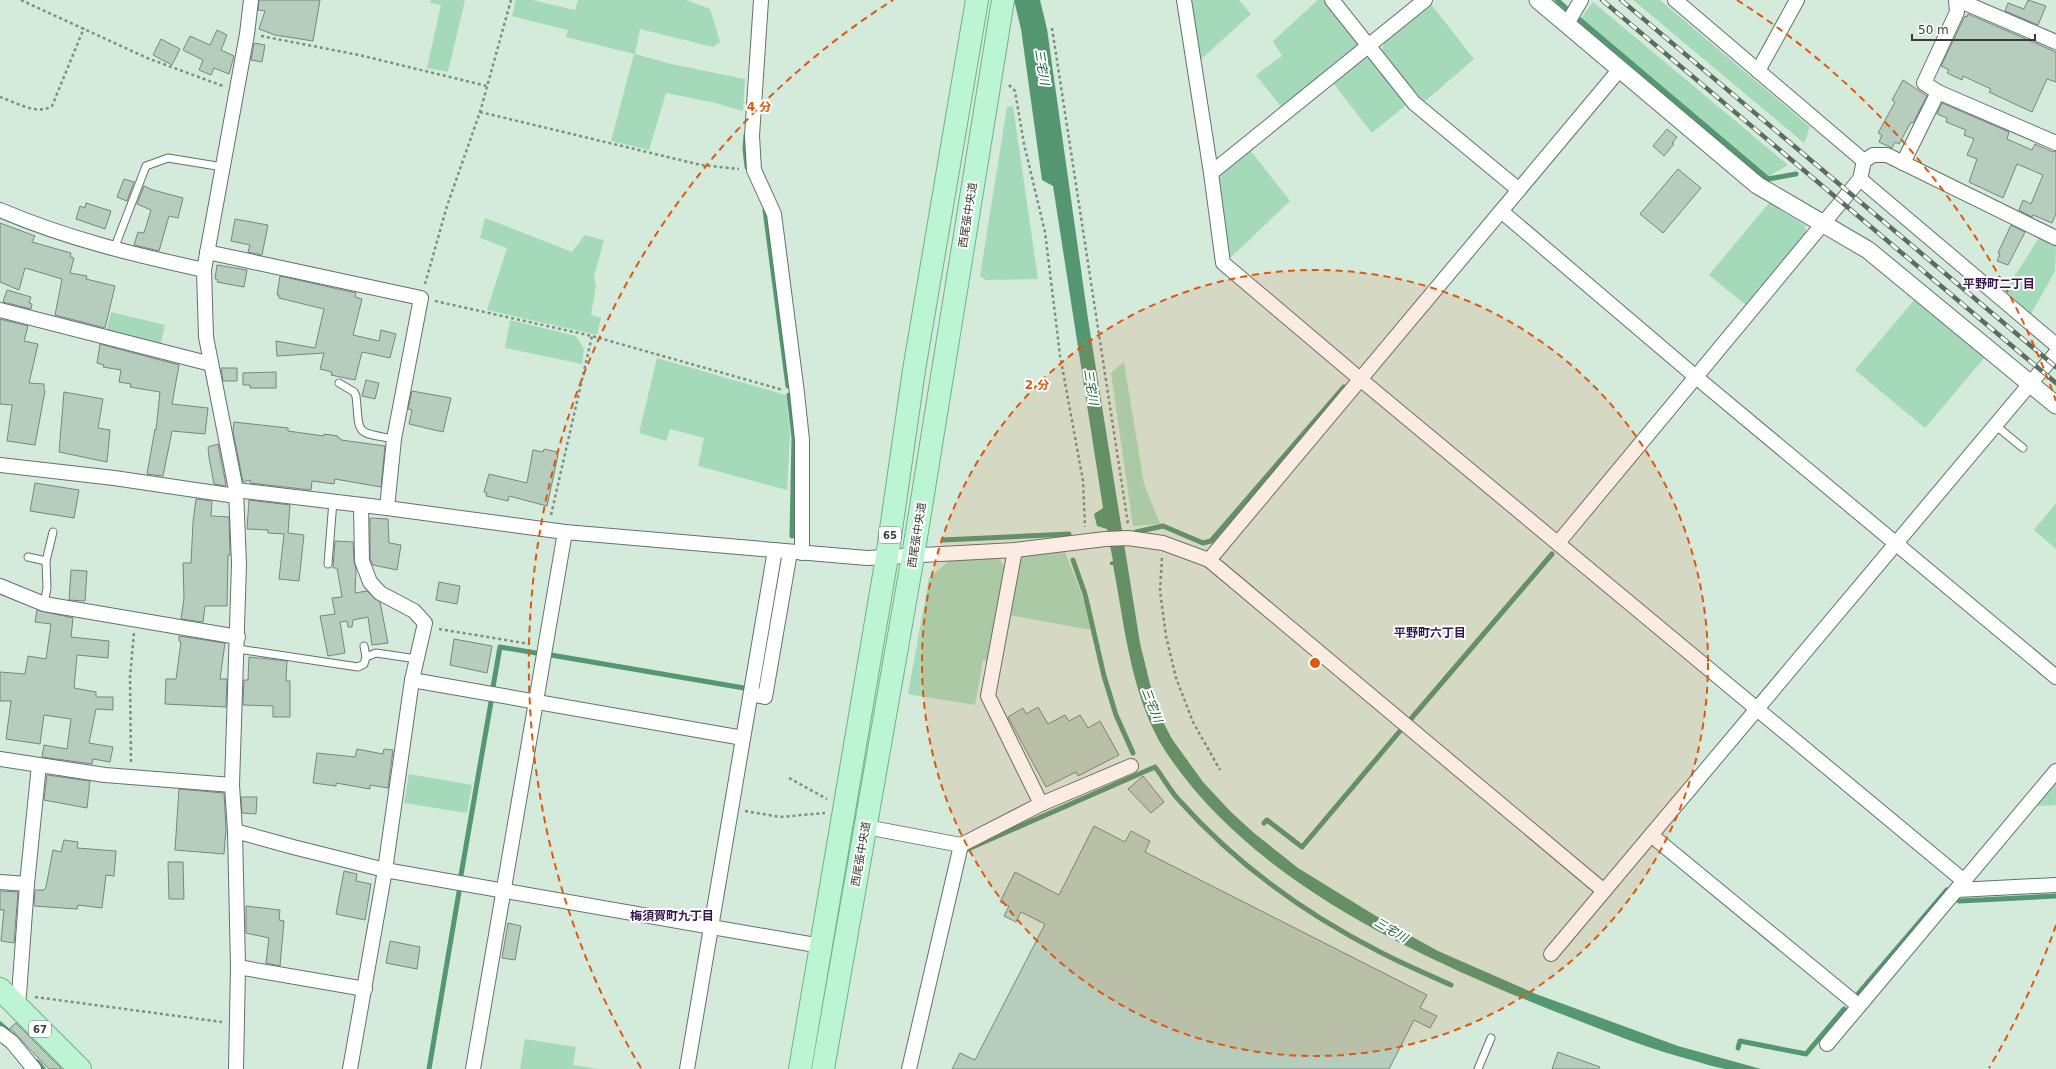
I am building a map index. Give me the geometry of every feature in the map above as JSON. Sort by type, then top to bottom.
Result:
[{"type":"main road","name":"65","points":[[800,1069],[887,557],[914,370],[977,0]]},
{"type":"main road","name":"西尾張中央道","points":[[823,1069],[913,556],[1003,0]]},
{"type":"main road","name":"67","points":[[11,996],[80,1069]]},
{"type":"street","points":[[236,1069],[238,967],[235,830],[232,785],[240,564],[236,493],[206,337],[204,270],[247,34],[251,0]]},
{"type":"street","points":[[751,694],[765,697],[796,552],[802,440],[774,214],[754,170],[752,136],[761,0]]},
{"type":"street","points":[[1184,0],[1211,173],[1223,263],[1360,379],[1757,709],[1960,885],[2056,885]]},
{"type":"street","points":[[1332,0],[1414,103],[1518,190]]},
{"type":"street","points":[[1211,173],[1425,0]]},
{"type":"street","points":[[1538,0],[1757,185],[1822,225],[1868,250],[2056,404]]},
{"type":"street","points":[[1567,24],[1581,0]]},
{"type":"street","points":[[1675,0],[1864,161]]},
{"type":"street","points":[[1758,71],[1797,0]]},
{"type":"street","points":[[2056,42],[1957,0],[1958,12],[1924,83],[1938,92],[2056,144]]},
{"type":"street","points":[[1209,560],[1620,69]]},
{"type":"street","points":[[1903,163],[1938,92]]},
{"type":"street","points":[[1558,543],[1860,179],[1864,161],[1873,154],[1887,155],[2056,238]]},
{"type":"street","points":[[1860,179],[2056,345]]},
{"type":"street","points":[[0,210],[41,228],[114,250],[204,270]]},
{"type":"street","points":[[1501,211],[1696,377],[2056,677]]},
{"type":"street","points":[[207,252],[421,298],[394,439],[387,508]]},
{"type":"street","points":[[0,310],[211,364]]},
{"type":"street","points":[[1551,954],[2056,353]]},
{"type":"street","points":[[0,465],[236,493],[333,501],[565,532],[867,558],[1016,550],[1105,539],[1129,538],[1163,543],[1209,560],[1604,891]]},
{"type":"street","points":[[350,1069],[385,870],[412,680],[425,623],[414,611],[380,593],[370,582],[362,561],[361,505]]},
{"type":"street","points":[[473,1069],[565,532]]},
{"type":"street","points":[[687,1069],[775,550]]},
{"type":"street","points":[[1016,550],[988,696],[1041,804]]},
{"type":"street","points":[[0,586],[44,604],[135,621],[238,643]]},
{"type":"street","points":[[412,680],[743,738]]},
{"type":"street","points":[[0,759],[132,777],[232,785]]},
{"type":"street","points":[[11,996],[27,884],[39,765]]},
{"type":"street","points":[[866,827],[960,845],[1041,804],[1131,766]]},
{"type":"street","points":[[1827,1044],[2056,771]]},
{"type":"street","points":[[235,830],[293,847],[385,870],[821,946]]},
{"type":"street","points":[[1651,835],[1859,1006]]},
{"type":"street","points":[[909,1069],[960,845]]},
{"type":"street","points":[[0,882],[27,884]]},
{"type":"street","points":[[238,967],[365,989]]},
{"type":"street","points":[[0,1032],[12,1042],[34,1069]]},
{"type":"lane","points":[[114,250],[146,166],[168,158],[223,167]]},
{"type":"lane","points":[[339,383],[354,392],[359,428],[364,434],[394,439]]},
{"type":"lane","points":[[1995,424],[2022,448]]},
{"type":"lane","points":[[328,564],[333,501]]},
{"type":"lane","points":[[44,604],[47,588],[46,561],[53,532]]},
{"type":"lane","points":[[28,557],[46,561]]},
{"type":"lane","points":[[238,643],[358,668],[364,664],[366,657],[364,646]]},
{"type":"lane","points":[[366,657],[376,653],[417,659]]},
{"type":"lane","points":[[1478,1069],[1491,1038]]},
{"type":"path","points":[[21,0],[147,58],[205,81],[237,90]]},
{"type":"path","points":[[511,0],[480,112],[447,206],[421,298],[592,336],[777,389],[797,392]]},
{"type":"path","points":[[0,97],[37,110],[46,110],[52,106],[84,28]]},
{"type":"path","points":[[1052,28],[1129,538]]},
{"type":"path","points":[[247,34],[345,52],[487,86]]},
{"type":"path","points":[[992,66],[1015,92],[1024,144],[1045,232],[1060,355],[1083,481],[1085,541]]},
{"type":"path","points":[[480,112],[701,165],[754,170]]},
{"type":"path","points":[[548,530],[592,336]]},
{"type":"path","points":[[1163,543],[1160,591],[1166,636],[1176,678],[1193,722],[1220,770]]},
{"type":"path","points":[[132,777],[130,677],[135,621]]},
{"type":"path","points":[[424,627],[545,646]]},
{"type":"path","points":[[789,778],[832,802],[844,812]]},
{"type":"path","points":[[731,809],[780,817],[844,812]]},
{"type":"path","points":[[11,996],[237,1024]]},
{"type":"shaded area","points":[[431,0],[465,0],[448,72],[427,68],[441,5],[430,3]]},
{"type":"shaded area","points":[[516,0],[532,0],[575,10],[578,0],[686,0],[710,9],[720,42],[713,47],[640,29],[635,54],[671,64],[745,79],[743,111],[716,103],[666,93],[649,150],[611,141],[634,54],[566,37],[568,30],[512,16]]},
{"type":"shaded area","points":[[1191,0],[1239,0],[1251,14],[1200,60]]},
{"type":"shaded area","points":[[1318,0],[1326,0],[1358,41],[1357,48],[1282,108],[1256,75],[1282,56],[1273,41]]},
{"type":"shaded area","points":[[1633,0],[1660,0],[1810,127],[1804,143]]},
{"type":"shaded area","points":[[1593,2],[1788,165],[1768,177],[1581,18]]},
{"type":"shaded area","points":[[1430,3],[1474,59],[1424,102],[1382,52],[1384,41]]},
{"type":"shaded area","points":[[1365,58],[1374,60],[1407,104],[1372,133],[1333,83]]},
{"type":"shaded area","points":[[1013,106],[1038,279],[986,280],[980,276],[1007,107]]},
{"type":"shaded area","points":[[1250,150],[1290,201],[1228,260],[1218,182],[1224,170]]},
{"type":"shaded area","points":[[1769,203],[1805,225],[1806,236],[1747,306],[1709,275]]},
{"type":"shaded area","points":[[485,218],[572,252],[585,235],[604,240],[594,276],[596,286],[591,315],[601,318],[597,335],[487,310],[507,248],[480,238]]},
{"type":"shaded area","points":[[2039,238],[2056,246],[2055,271],[2031,314],[2005,291]]},
{"type":"shaded area","points":[[1915,299],[1985,357],[1925,428],[1855,370]]},
{"type":"shaded area","points":[[111,312],[165,325],[160,346],[106,333]]},
{"type":"shaded area","points":[[510,320],[576,336],[584,349],[582,364],[505,348]]},
{"type":"shaded area","points":[[657,358],[786,395],[790,434],[787,490],[698,466],[704,438],[670,429],[666,441],[639,433]]},
{"type":"shaded area","points":[[1124,362],[1144,484],[1160,524],[1133,526],[1111,373]]},
{"type":"shaded area","points":[[2056,503],[2056,549],[2034,530]]},
{"type":"shaded area","points":[[1065,552],[1082,595],[1091,630],[1009,615],[1017,564],[1025,555]]},
{"type":"shaded area","points":[[998,558],[1006,569],[990,661],[983,660],[975,705],[908,694],[929,578],[949,561]]},
{"type":"shaded area","points":[[409,774],[472,785],[467,813],[404,803]]},
{"type":"shaded area","points":[[2056,783],[2056,805],[2037,806]]},
{"type":"shaded area","points":[[525,1039],[576,1047],[573,1065],[598,1069],[520,1069]]},
{"type":"water","name":"三宅川","points":[[1014,0],[1040,0],[1047,29],[1088,319],[1140,643],[1150,684],[1161,718],[1172,739],[1203,782],[1231,812],[1254,833],[1298,868],[1389,924],[1438,951],[1536,994],[1678,1046],[1761,1069],[1725,1069],[1679,1057],[1647,1046],[1514,995],[1458,971],[1402,944],[1347,913],[1294,880],[1246,842],[1203,799],[1166,752],[1154,731],[1137,685],[1126,637],[1113,565],[1110,565],[1110,562],[1113,561],[1107,529],[1097,526],[1094,514],[1103,508],[1053,186],[1042,180],[1021,29]]},
{"type":"building","points":[[259,0],[320,0],[313,41],[275,35],[259,29],[265,11],[258,10]]},
{"type":"building","points":[[2028,0],[2046,6],[2038,25],[2005,11],[2008,3],[2024,9]]},
{"type":"building","points":[[1968,14],[2056,52],[2056,82],[2047,79],[2032,112],[1989,92],[1991,89],[1963,76],[1962,80],[1947,73],[1949,70],[1941,66],[1965,16],[1967,17]]},
{"type":"building","points":[[217,30],[227,35],[221,50],[234,56],[229,74],[214,68],[211,75],[199,70],[203,60],[183,50],[190,36],[210,45]]},
{"type":"building","points":[[161,39],[180,49],[172,65],[153,55]]},
{"type":"building","points":[[254,43],[265,45],[262,62],[251,60]]},
{"type":"building","points":[[1903,80],[1927,96],[1913,123],[1911,122],[1899,144],[1895,142],[1892,148],[1879,142],[1882,135],[1878,133],[1895,102],[1892,100]]},
{"type":"building","points":[[1942,103],[2009,132],[2007,139],[2032,150],[2035,144],[2053,152],[2056,151],[2056,214],[2052,223],[2033,215],[2032,217],[2019,210],[2023,200],[2031,204],[2043,175],[2017,164],[2003,198],[1969,182],[1977,159],[1967,155],[1974,139],[1964,135],[1966,130],[1946,122],[1947,118],[1937,114]]},
{"type":"building","points":[[1667,129],[1677,137],[1672,143],[1674,144],[1664,156],[1653,146]]},
{"type":"building","points":[[1678,169],[1701,188],[1663,233],[1640,214]]},
{"type":"building","points":[[124,179],[134,182],[127,201],[117,197]]},
{"type":"building","points":[[144,186],[183,198],[178,218],[169,216],[159,251],[134,245],[138,232],[144,233],[151,210],[137,204]]},
{"type":"building","points":[[86,203],[111,211],[105,229],[76,219],[80,206],[85,208]]},
{"type":"building","points":[[235,219],[268,225],[262,255],[248,252],[250,245],[231,241]]},
{"type":"building","points":[[0,223],[35,236],[32,242],[71,253],[70,257],[74,258],[70,273],[87,276],[86,279],[115,286],[105,328],[55,315],[62,279],[25,268],[19,290],[0,282]]},
{"type":"building","points":[[2011,225],[2025,232],[2008,265],[1997,261],[2000,254],[1998,253]]},
{"type":"building","points":[[217,265],[247,270],[244,287],[217,282],[218,280],[215,279]]},
{"type":"building","points":[[280,276],[356,293],[355,297],[362,299],[353,335],[379,341],[381,330],[396,334],[390,358],[362,352],[355,380],[331,375],[332,372],[320,369],[324,353],[277,356],[276,341],[315,348],[324,309],[279,298],[279,295],[277,295]]},
{"type":"building","points":[[7,290],[31,297],[29,303],[32,304],[31,309],[3,302]]},
{"type":"building","points":[[0,319],[28,326],[24,341],[38,344],[29,383],[44,384],[45,391],[35,445],[7,441],[12,405],[0,404]]},
{"type":"building","points":[[100,344],[179,365],[172,404],[208,408],[205,434],[172,431],[163,476],[147,474],[155,429],[156,430],[160,392],[130,387],[131,384],[119,382],[121,370],[103,367],[104,365],[97,363]]},
{"type":"building","points":[[221,368],[237,368],[237,381],[223,381]]},
{"type":"building","points":[[276,372],[276,388],[250,388],[250,385],[243,385],[243,373]]},
{"type":"building","points":[[366,380],[379,383],[375,399],[362,396]]},
{"type":"building","points":[[412,391],[451,398],[443,432],[409,424],[412,410],[408,409]]},
{"type":"building","points":[[64,392],[103,399],[98,428],[110,430],[107,462],[59,452]]},
{"type":"building","points":[[234,422],[288,428],[288,431],[324,436],[324,434],[338,436],[341,440],[385,446],[381,487],[335,479],[334,484],[312,481],[311,490],[250,483],[250,480],[243,482],[233,432]]},
{"type":"building","points":[[218,444],[225,486],[214,484],[209,457],[208,447]]},
{"type":"building","points":[[544,449],[557,452],[558,455],[547,506],[509,496],[508,501],[486,496],[487,493],[484,492],[489,474],[527,483],[533,450],[543,452]]},
{"type":"building","points":[[35,483],[79,490],[74,518],[30,511]]},
{"type":"building","points":[[196,499],[212,501],[211,516],[229,517],[230,555],[228,555],[227,606],[205,606],[203,622],[181,619],[184,598],[183,563],[191,563]]},
{"type":"building","points":[[249,500],[290,505],[288,533],[304,535],[299,581],[279,579],[284,534],[268,533],[268,530],[247,529]]},
{"type":"building","points":[[370,518],[388,519],[389,543],[401,545],[397,570],[373,565],[370,559]]},
{"type":"building","points":[[335,541],[353,542],[356,570],[355,593],[367,591],[380,602],[388,643],[372,645],[368,617],[353,620],[352,627],[348,627],[347,621],[340,622],[345,653],[328,656],[320,616],[335,614],[332,598],[342,597],[337,568],[333,568]]},
{"type":"building","points":[[71,570],[87,571],[85,601],[69,600]]},
{"type":"building","points":[[439,582],[460,586],[457,604],[436,600]]},
{"type":"building","points":[[37,610],[73,618],[71,637],[109,641],[108,658],[77,655],[74,688],[96,692],[96,697],[113,697],[113,710],[96,709],[89,743],[113,747],[110,762],[93,759],[92,764],[42,757],[44,745],[67,749],[71,719],[44,715],[40,744],[6,739],[11,701],[0,701],[0,672],[25,674],[28,656],[46,659],[51,624],[35,622]]},
{"type":"building","points":[[179,636],[225,643],[220,679],[227,679],[226,707],[165,704],[166,679],[176,679],[181,642],[179,641]]},
{"type":"building","points":[[454,639],[492,646],[487,673],[450,665]]},
{"type":"building","points":[[249,657],[287,661],[286,681],[290,681],[290,717],[273,717],[273,706],[243,705],[244,680],[248,680]]},
{"type":"building","points":[[1038,707],[1048,724],[1065,715],[1069,721],[1080,715],[1088,728],[1100,721],[1119,755],[1078,776],[1076,772],[1046,787],[1008,717],[1023,708],[1026,714]]},
{"type":"building","points":[[357,749],[383,754],[384,749],[393,750],[388,788],[370,785],[370,789],[336,783],[336,786],[313,783],[317,753],[355,757]]},
{"type":"building","points":[[47,775],[90,781],[87,808],[44,800]]},
{"type":"building","points":[[1143,776],[1164,802],[1151,813],[1128,789]]},
{"type":"building","points":[[179,789],[224,793],[226,830],[224,854],[175,850]]},
{"type":"building","points":[[241,797],[257,797],[256,814],[242,813]]},
{"type":"building","points":[[1094,826],[1125,842],[1131,831],[1150,841],[1145,852],[1427,995],[1420,1008],[1437,1016],[1430,1028],[1414,1020],[1389,1069],[952,1069],[960,1053],[975,1060],[1045,924],[1021,912],[1016,922],[1004,916],[1009,906],[1000,902],[1015,872],[1059,895]]},
{"type":"building","points":[[64,840],[78,842],[77,848],[116,851],[114,876],[106,875],[102,908],[78,905],[77,909],[34,906],[35,890],[44,890],[46,887],[53,850],[61,852]]},
{"type":"building","points":[[168,862],[183,862],[184,899],[169,899]]},
{"type":"building","points":[[344,871],[357,874],[356,881],[371,884],[365,920],[336,914]]},
{"type":"building","points":[[0,891],[18,892],[14,943],[1,941],[4,910],[0,910]]},
{"type":"building","points":[[246,906],[280,910],[279,920],[284,921],[280,966],[266,963],[269,938],[246,933]]},
{"type":"building","points":[[508,923],[521,926],[515,960],[502,958]]},
{"type":"building","points":[[390,941],[420,947],[417,969],[386,963]]},
{"type":"building","points":[[16,1023],[62,1069],[49,1069],[41,1061],[10,1028]]},
{"type":"building","points":[[1558,1052],[1600,1067],[1599,1069],[1552,1069]]},
{"type":"waterway","points":[[1557,0],[1567,9]]},
{"type":"waterway","points":[[1580,20],[1768,179],[1796,174]]},
{"type":"waterway","points":[[746,135],[745,149],[747,167]]},
{"type":"waterway","points":[[765,210],[788,386]]},
{"type":"waterway","points":[[1136,532],[1163,526],[1203,543],[1211,541],[1344,387]]},
{"type":"waterway","points":[[789,395],[794,438],[792,536]]},
{"type":"waterway","points":[[943,540],[1069,534]]},
{"type":"waterway","points":[[1410,720],[1552,554]]},
{"type":"waterway","points":[[1073,560],[1085,594],[1104,676],[1116,715],[1133,753]]},
{"type":"waterway","points":[[493,687],[500,647],[536,653]]},
{"type":"waterway","points":[[551,655],[744,688]]},
{"type":"waterway","points":[[461,875],[491,702]]},
{"type":"waterway","points":[[1264,823],[1267,820],[1302,847],[1400,731]]},
{"type":"waterway","points":[[968,849],[1155,767],[1175,795],[1200,822],[1223,844],[1272,885],[1298,904],[1352,937],[1397,961],[1451,985]]},
{"type":"waterway","points":[[1858,994],[1947,890]]},
{"type":"waterway","points":[[429,1069],[459,892]]},
{"type":"waterway","points":[[1959,901],[2056,896]]},
{"type":"waterway","points":[[1738,1048],[1740,1041],[1806,1054],[1844,1009]]},
{"type":"waterway","points":[[0,1024],[8,1031]]},
{"type":"waterway","points":[[37,1062],[43,1069]]},
{"type":"railway","points":[[1602,0],[2056,383]]},
{"type":"railway","points":[[1621,0],[2056,367]]},
{"type":"district","name":"平野町二丁目","points":[[1999,284]]},
{"type":"district","name":"平野町六丁目","points":[[1430,633]]},
{"type":"district","name":"梅須賀町九丁目","points":[[672,916]]}]
